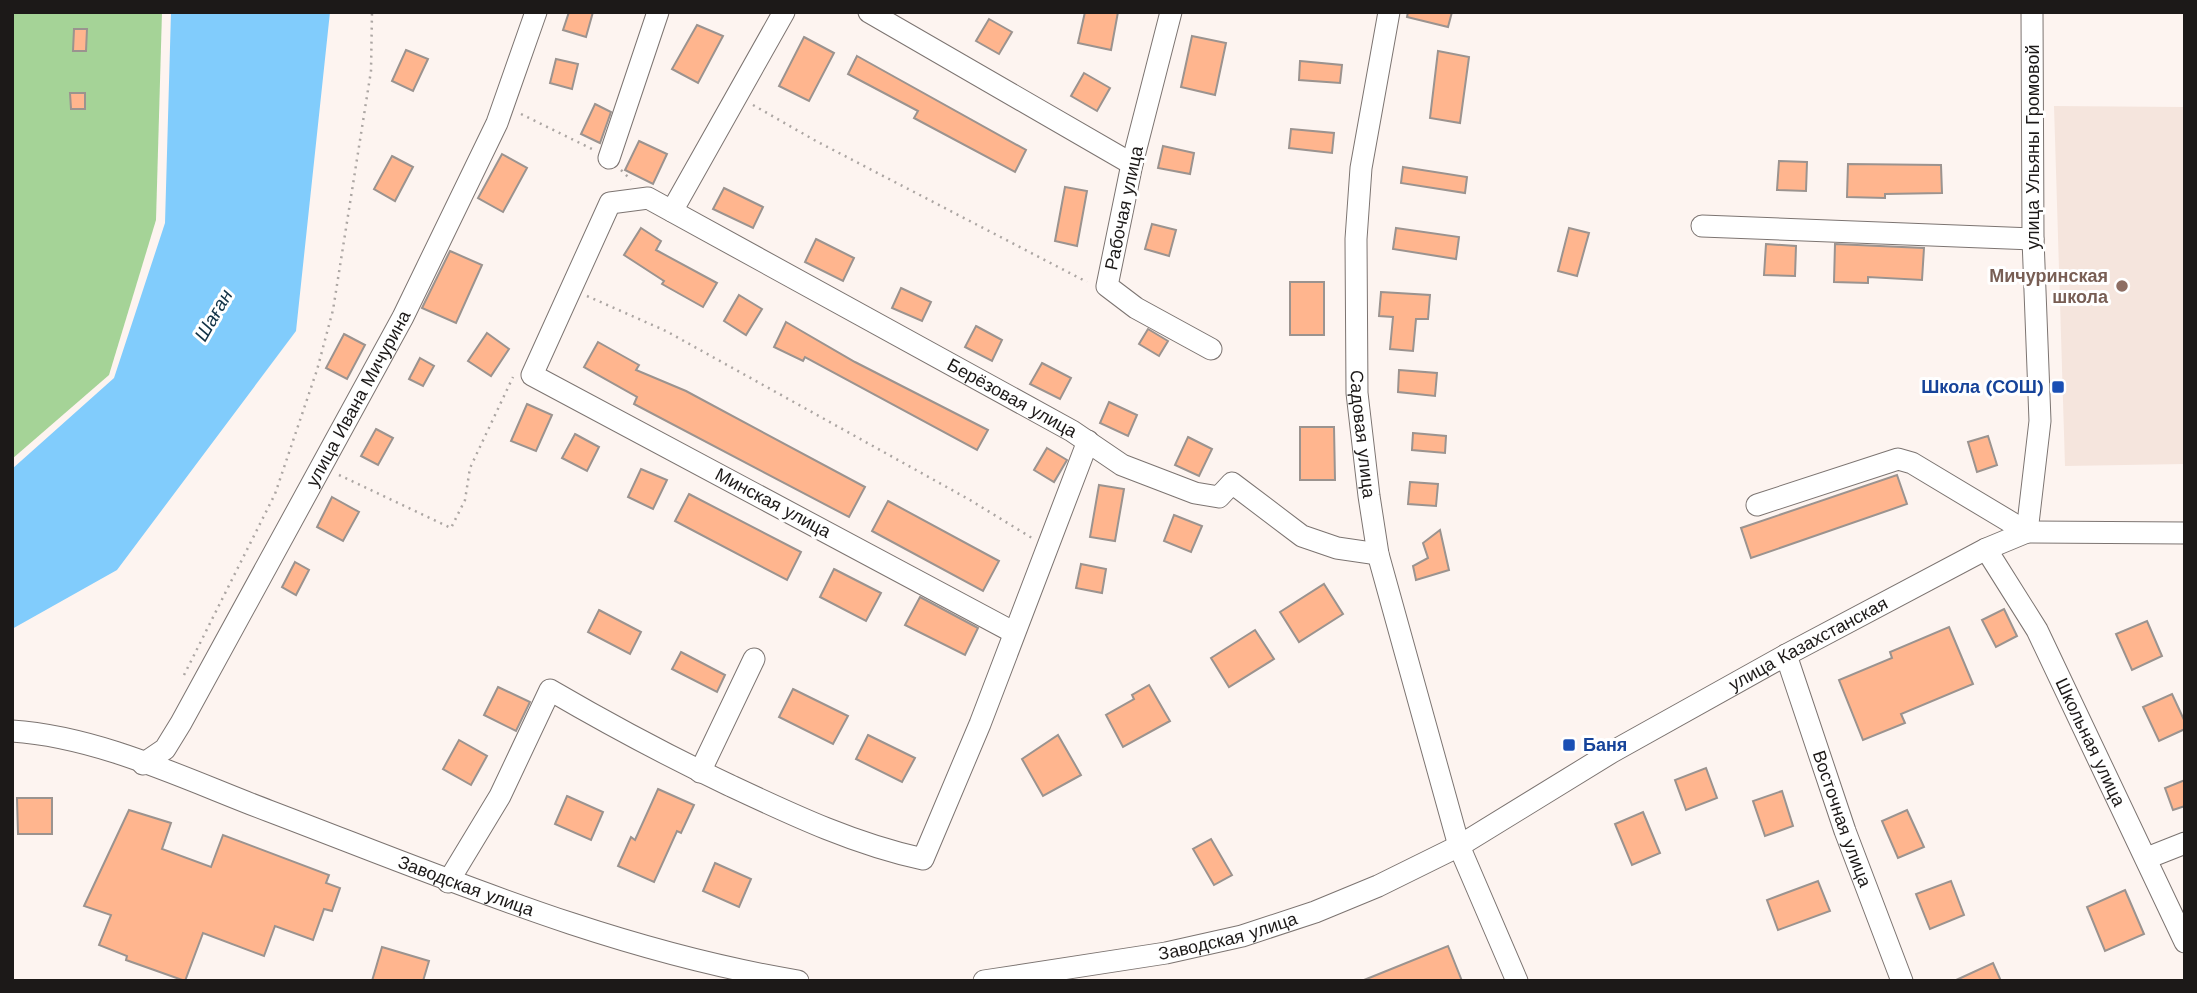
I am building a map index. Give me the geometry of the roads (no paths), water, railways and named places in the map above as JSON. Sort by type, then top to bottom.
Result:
[{"type":"street","name":"улица Ивана Мичурина","points":[[143,764],[164,749],[181,723],[403,317],[503,105],[536,12]]},
{"type":"street","points":[[609,158],[658,12]]},
{"type":"street","points":[[673,211],[784,12]]},
{"type":"street","points":[[869,12],[1132,164]]},
{"type":"street","name":"Рабочая улица","points":[[1171,12],[1132,164],[1107,285],[1136,308],[1211,349]]},
{"type":"street","name":"Садовая улица","points":[[1389,12],[1361,169],[1354,289],[1357,393],[1378,554],[1459,846],[1515,980]]},
{"type":"street","name":"улица Ульяны Громовой","points":[[2027,533],[2040,421],[2033,239],[2032,12]]},
{"type":"street","name":"Берёзовая улица","points":[[532,375],[610,203],[648,198],[1087,441],[1122,465],[1195,493],[1219,497],[1232,483],[1302,536],[1337,548],[1378,554]]},
{"type":"street","points":[[1702,226],[2033,239]]},
{"type":"street","name":"Минская улица","points":[[532,375],[1013,632]]},
{"type":"street","points":[[448,882],[500,796],[550,690],[666,757],[780,811],[876,849],[923,859],[980,724],[1087,441]]},
{"type":"street","points":[[1757,506],[1898,459],[1912,463],[2027,533]]},
{"type":"street","name":"улица Казахстанская","points":[[1459,846],[1593,764],[1786,655],[1986,549],[2027,533],[2185,533]]},
{"type":"street","name":"Школьная улица","points":[[1986,549],[2037,630],[2185,942]]},
{"type":"street","name":"Восточная улица","points":[[1786,655],[1845,831],[1902,981]]},
{"type":"street","points":[[700,772],[754,659]]},
{"type":"street","name":"Заводская улица","points":[[12,731],[59,735],[143,764],[448,882],[675,956],[798,981]]},
{"type":"street","points":[[2147,858],[2185,844]]},
{"type":"street","name":"Заводская улица","points":[[984,981],[1153,956],[1242,936],[1315,912],[1378,886],[1459,846]]},
{"type":"water","name":"Шаған","points":[[171,12],[330,12],[296,331],[117,570],[12,629],[12,469],[114,378],[165,223]]},
{"type":"place","name":"Мичуринская школа","points":[[2122,286]]},
{"type":"place","name":"Школа (СОШ)","points":[[2058,387]]},
{"type":"place","name":"Баня","points":[[1569,745]]}]
